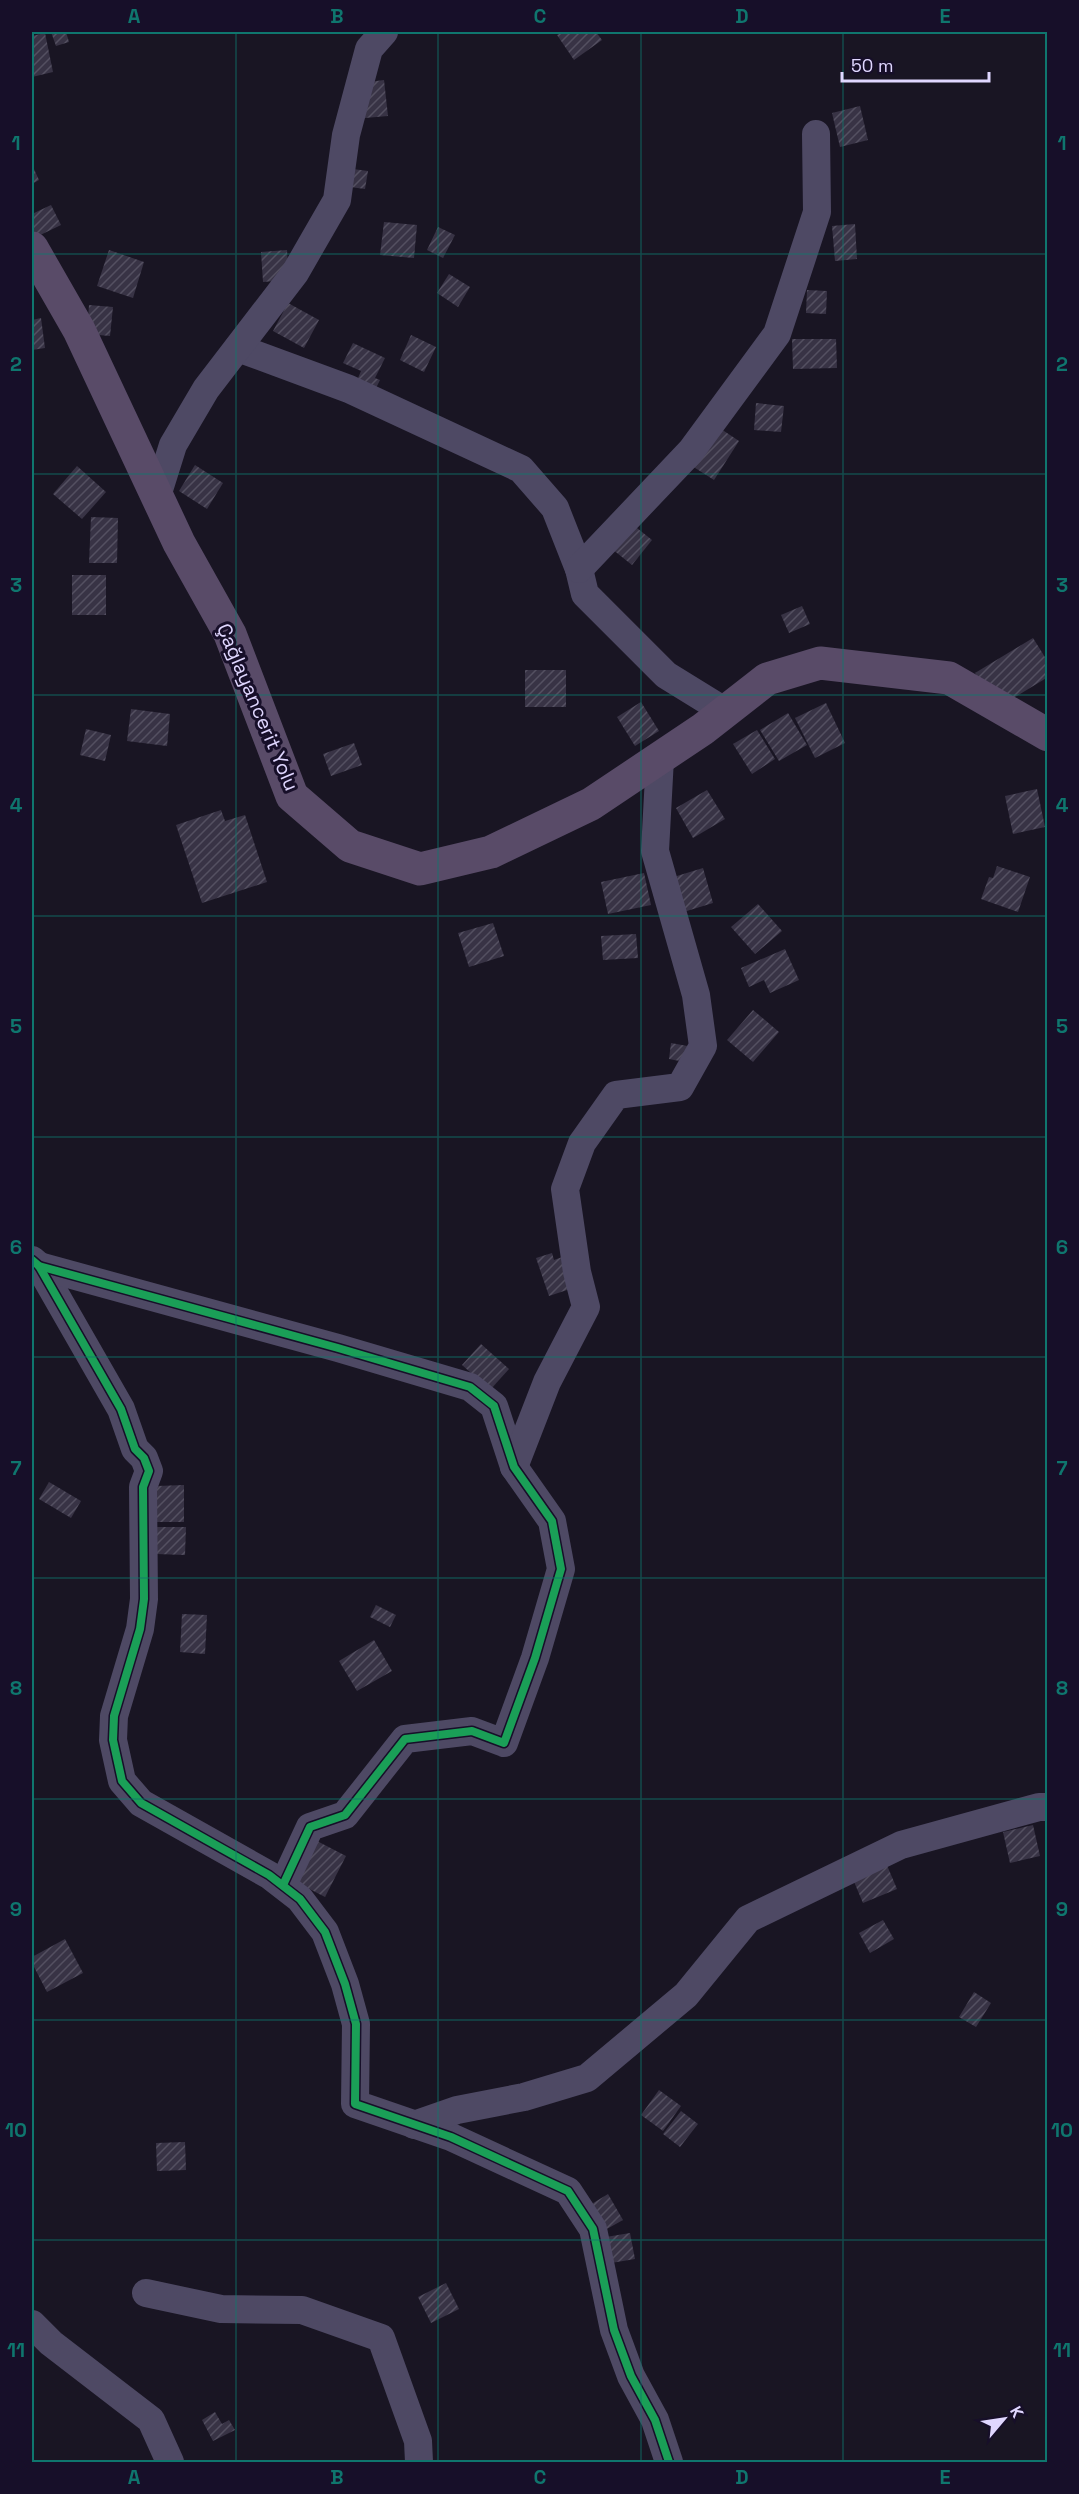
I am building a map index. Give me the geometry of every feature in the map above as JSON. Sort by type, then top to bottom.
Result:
[{"type":"main road","name":"Çağlayancerit Yolu","points":[[32,248],[79,330],[179,543],[230,634],[292,796],[350,846],[420,869],[492,852],[591,804],[726,712],[767,679],[820,663],[949,678],[1047,735]]},
{"type":"street","points":[[157,496],[173,445],[206,389],[295,273],[337,200],[346,135],[369,49],[384,32]]},
{"type":"street","points":[[579,569],[691,451],[777,334],[817,212],[816,134]]},
{"type":"street","points":[[238,348],[349,388],[521,469],[555,508],[579,569],[585,594],[666,675],[726,712]]},
{"type":"street","points":[[514,1467],[547,1382],[586,1307],[577,1272],[565,1189],[582,1143],[616,1095],[680,1087],[703,1046],[696,995],[655,851],[660,758]]},
{"type":"street","points":[[35,1263],[470,1387],[494,1406],[514,1467],[552,1521],[561,1569],[535,1658],[504,1743],[472,1731],[405,1739],[345,1815],[310,1827],[283,1885]]},
{"type":"street","points":[[35,1263],[121,1409],[135,1449],[144,1458],[149,1471],[143,1487],[144,1599],[140,1629],[114,1716],[113,1740],[122,1781],[141,1803],[270,1875],[300,1899],[325,1932],[345,1984],[356,2024],[355,2104],[451,2138],[568,2191],[593,2229],[614,2330],[631,2376],[656,2420],[669,2463]]},
{"type":"street","points":[[414,2125],[457,2110],[524,2097],[587,2078],[686,1995],[748,1919],[901,1845],[1029,1809],[1047,1807]]},
{"type":"street","points":[[146,2293],[221,2309],[302,2310],[381,2338],[418,2441],[419,2463]]},
{"type":"street","points":[[32,2324],[51,2343],[151,2420],[170,2463]]},
{"type":"building","points":[[51,32],[66,32],[69,42],[56,46]]},
{"type":"building","points":[[563,32],[596,32],[602,40],[574,60],[557,35]]},
{"type":"building","points":[[45,33],[53,72],[32,77],[32,36]]},
{"type":"building","points":[[384,80],[388,116],[365,118],[361,83]]},
{"type":"building","points":[[860,106],[868,140],[840,147],[832,113]]},
{"type":"building","points":[[32,168],[39,180],[32,184]]},
{"type":"building","points":[[353,169],[368,171],[365,189],[350,187]]},
{"type":"building","points":[[51,205],[61,225],[32,239],[32,214]]},
{"type":"building","points":[[384,222],[417,225],[414,258],[380,255]]},
{"type":"building","points":[[855,224],[857,259],[835,261],[832,226]]},
{"type":"building","points":[[438,227],[455,235],[443,258],[427,250]]},
{"type":"building","points":[[109,250],[144,262],[133,298],[97,286]]},
{"type":"building","points":[[287,250],[289,280],[263,282],[261,252]]},
{"type":"building","points":[[449,274],[470,287],[458,307],[437,293]]},
{"type":"building","points":[[807,290],[827,291],[826,314],[806,313]]},
{"type":"building","points":[[288,303],[319,320],[304,348],[273,331]]},
{"type":"building","points":[[89,305],[113,307],[110,336],[87,334]]},
{"type":"building","points":[[41,318],[45,348],[32,350],[32,320]]},
{"type":"building","points":[[411,335],[436,347],[424,372],[400,360]]},
{"type":"building","points":[[792,339],[836,339],[837,368],[793,369]]},
{"type":"building","points":[[353,343],[385,358],[375,378],[380,380],[373,394],[355,385],[361,371],[343,363]]},
{"type":"building","points":[[756,403],[784,406],[781,432],[754,430]]},
{"type":"building","points":[[718,427],[739,441],[714,480],[692,466]]},
{"type":"building","points":[[195,465],[223,483],[207,509],[179,491]]},
{"type":"building","points":[[77,466],[106,492],[82,519],[53,494]]},
{"type":"building","points":[[91,517],[118,518],[117,563],[89,563]]},
{"type":"building","points":[[632,524],[652,540],[632,565],[612,549]]},
{"type":"building","points":[[72,575],[106,575],[106,615],[72,615]]},
{"type":"building","points":[[802,606],[810,624],[789,633],[781,615]]},
{"type":"building","points":[[1033,638],[1048,662],[1048,677],[1007,702],[988,694],[975,673]]},
{"type":"building","points":[[525,670],[566,670],[566,707],[525,707]]},
{"type":"building","points":[[641,702],[659,731],[635,746],[617,717]]},
{"type":"building","points":[[826,703],[845,743],[815,758],[795,718]]},
{"type":"building","points":[[131,709],[170,714],[167,746],[127,741]]},
{"type":"building","points":[[788,713],[807,745],[779,761],[760,730]]},
{"type":"building","points":[[86,729],[111,735],[105,761],[80,755]]},
{"type":"building","points":[[757,730],[775,759],[752,774],[733,744]]},
{"type":"building","points":[[354,743],[362,765],[331,776],[323,754]]},
{"type":"building","points":[[1037,789],[1045,827],[1013,834],[1005,796]]},
{"type":"building","points":[[707,790],[725,819],[693,838],[676,808]]},
{"type":"building","points":[[221,810],[225,821],[245,815],[267,882],[202,903],[176,825]]},
{"type":"building","points":[[997,866],[1030,877],[1018,912],[981,899],[989,877],[993,878]]},
{"type":"building","points":[[703,868],[713,903],[677,914],[667,879]]},
{"type":"building","points":[[644,873],[651,905],[608,914],[601,882]]},
{"type":"building","points":[[758,904],[782,931],[755,954],[731,927]]},
{"type":"building","points":[[493,923],[504,956],[469,967],[458,933]]},
{"type":"building","points":[[636,934],[638,958],[603,960],[601,936]]},
{"type":"building","points":[[785,949],[799,980],[770,993],[764,980],[749,987],[741,968]]},
{"type":"building","points":[[753,1010],[779,1032],[753,1062],[727,1040]]},
{"type":"building","points":[[671,1043],[693,1047],[690,1063],[669,1059]]},
{"type":"building","points":[[552,1253],[554,1260],[565,1256],[576,1287],[549,1296],[536,1258]]},
{"type":"building","points":[[481,1344],[509,1369],[490,1390],[462,1365]]},
{"type":"building","points":[[49,1482],[81,1501],[71,1518],[39,1499]]},
{"type":"building","points":[[184,1485],[184,1522],[157,1522],[157,1486]]},
{"type":"building","points":[[157,1527],[186,1527],[185,1555],[156,1554]]},
{"type":"building","points":[[376,1605],[396,1615],[390,1627],[370,1617]]},
{"type":"building","points":[[182,1614],[207,1615],[205,1654],[180,1652]]},
{"type":"building","points":[[374,1640],[392,1671],[357,1691],[339,1661]]},
{"type":"building","points":[[1033,1825],[1040,1856],[1010,1863],[1003,1832]]},
{"type":"building","points":[[317,1841],[346,1856],[325,1897],[296,1882]]},
{"type":"building","points":[[886,1863],[897,1889],[863,1903],[852,1877]]},
{"type":"building","points":[[883,1920],[894,1939],[870,1953],[859,1933]]},
{"type":"building","points":[[65,1939],[83,1973],[47,1992],[32,1963],[32,1957]]},
{"type":"building","points":[[974,1992],[991,2003],[976,2027],[959,2017]]},
{"type":"building","points":[[659,2090],[681,2106],[663,2131],[641,2115]]},
{"type":"building","points":[[681,2111],[698,2124],[680,2147],[663,2134]]},
{"type":"building","points":[[185,2142],[186,2170],[157,2171],[156,2143]]},
{"type":"building","points":[[608,2194],[623,2220],[605,2230],[590,2205]]},
{"type":"building","points":[[630,2233],[635,2259],[611,2263],[606,2237]]},
{"type":"building","points":[[446,2283],[459,2309],[431,2323],[418,2297]]},
{"type":"building","points":[[215,2412],[222,2424],[229,2420],[235,2430],[213,2441],[202,2420]]},
{"type":"cycle path","points":[[32,1260],[39,1266],[121,1409],[135,1449],[144,1458],[149,1471],[143,1487],[144,1599],[140,1629],[114,1716],[113,1740],[122,1781],[141,1803],[269,1875],[300,1899],[325,1932],[345,1984],[356,2024],[355,2104],[451,2137],[568,2191],[593,2229],[614,2330],[631,2376],[655,2420],[669,2462]]},
{"type":"cycle path","points":[[39,1266],[338,1348],[470,1387],[494,1406],[514,1467],[552,1521],[561,1569],[535,1658],[504,1743],[472,1731],[405,1739],[345,1815],[310,1827],[283,1885]]}]
